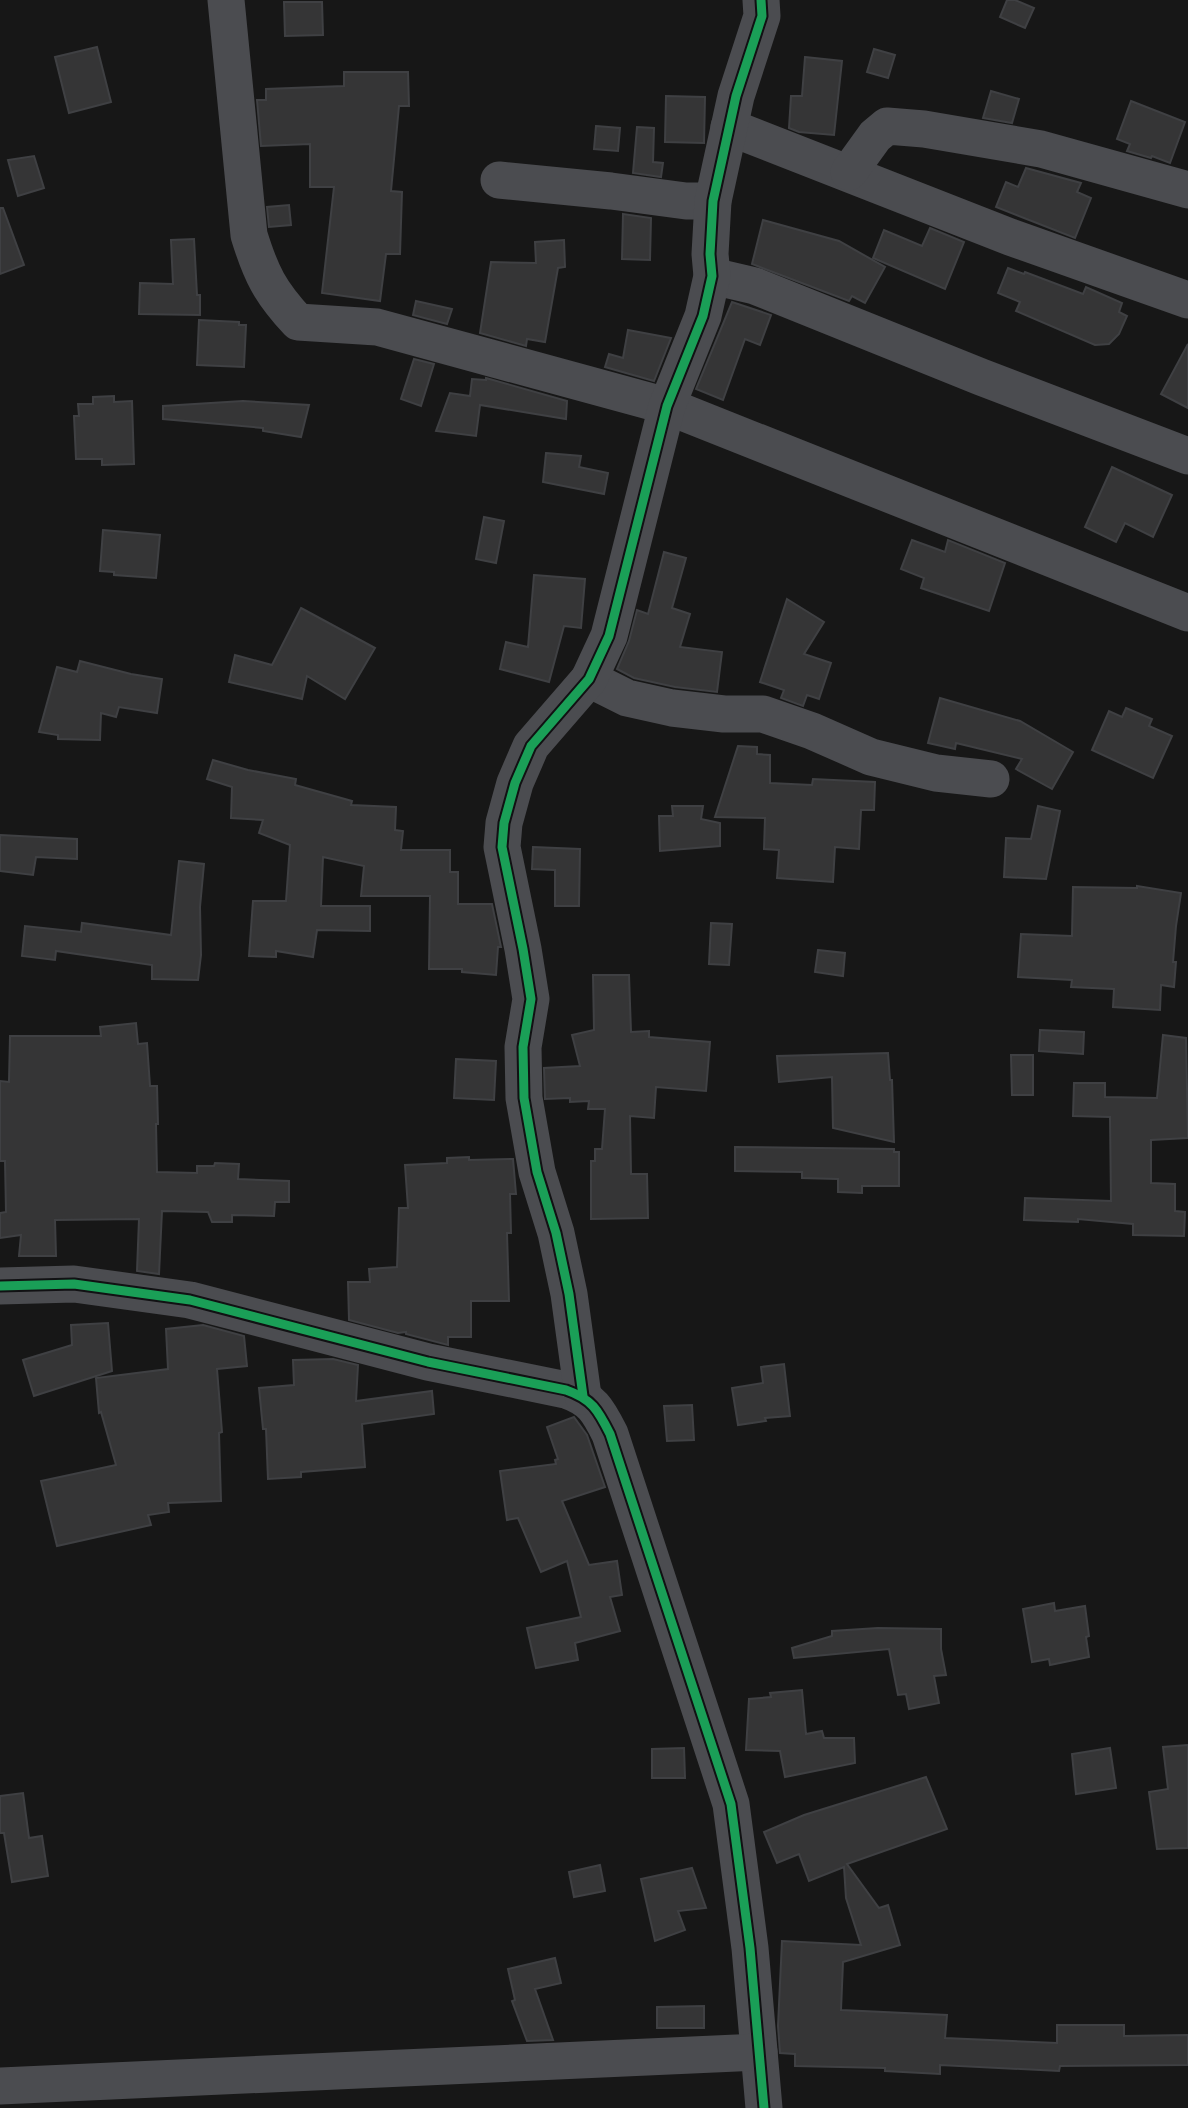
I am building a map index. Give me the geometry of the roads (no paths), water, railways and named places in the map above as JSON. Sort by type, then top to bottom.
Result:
[{"type":"street","points":[[226,0],[249,235],[261,272],[276,298],[298,322],[377,327],[667,406],[1188,614]]},
{"type":"street","points":[[583,1396],[569,1294],[556,1233],[537,1172],[524,1098],[523,1047],[531,999],[502,847],[504,823],[515,783],[531,746],[589,679],[609,636],[667,406],[703,316],[712,276],[710,254],[713,201],[729,127],[762,16],[761,0]]},
{"type":"street","points":[[849,172],[875,136],[887,126],[924,129],[1041,149],[1162,185],[1188,190]]},
{"type":"street","points":[[729,127],[1010,237],[1188,300]]},
{"type":"street","points":[[499,180],[713,201]]},
{"type":"street","points":[[712,276],[755,286],[981,377],[1188,456]]},
{"type":"street","points":[[589,679],[627,698],[671,708],[724,714],[763,714],[812,731],[871,757],[936,773],[991,779]]},
{"type":"street","points":[[0,1286],[74,1284],[190,1300],[428,1363],[566,1390],[583,1396],[598,1411],[610,1434],[732,1804],[750,1948],[764,2108]]},
{"type":"street","points":[[0,2086],[759,2052]]}]
